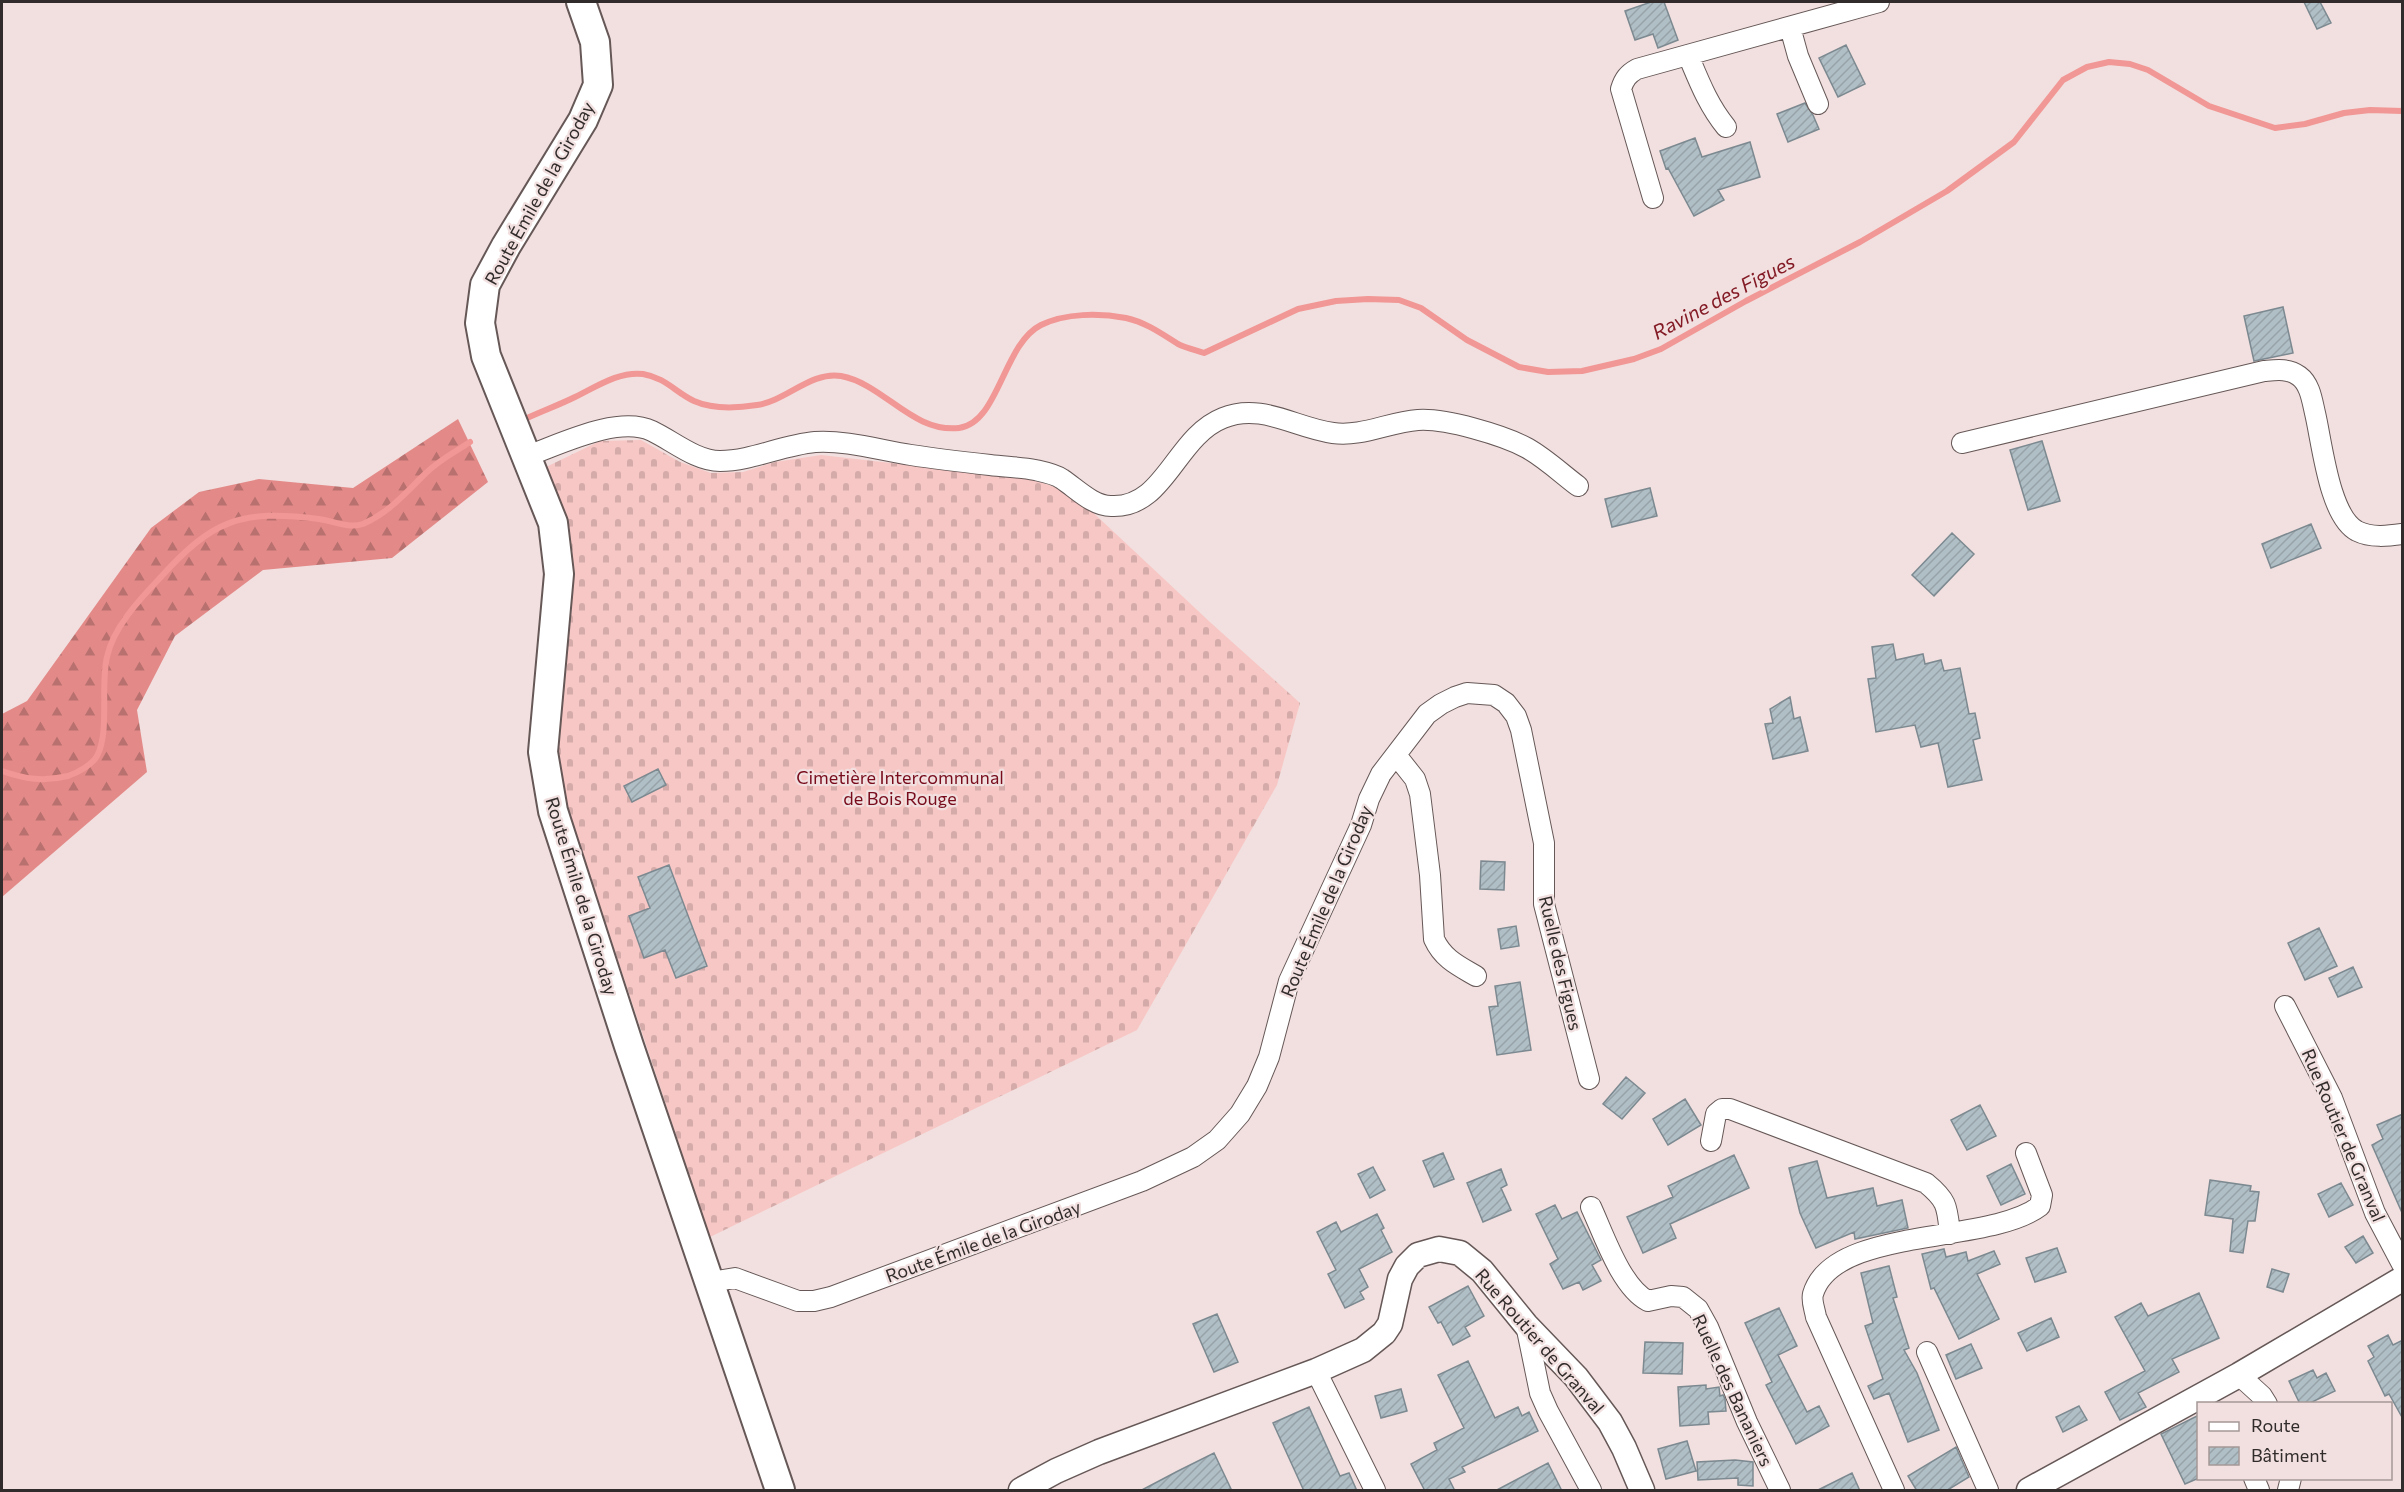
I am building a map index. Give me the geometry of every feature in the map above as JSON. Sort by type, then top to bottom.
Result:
[{"type":"main road","name":"Route Émile de la Giroday","points":[[581,2],[595,42],[598,85],[583,120],[506,246],[485,285],[480,323],[486,356],[553,523],[559,574],[543,752],[553,811],[629,1046],[711,1282],[780,1491]]},
{"type":"street","points":[[1653,198],[1621,90],[1624,80],[1637,69],[1879,2]]},
{"type":"street","points":[[1790,27],[1798,56],[1818,104]]},
{"type":"street","points":[[1688,55],[1704,93],[1726,127]]},
{"type":"street","points":[[1962,443],[2264,371],[2285,369],[2298,375],[2306,383],[2332,489],[2340,513],[2347,523],[2358,531],[2375,535],[2403,534]]},
{"type":"street","points":[[527,456],[612,428],[633,425],[650,430],[693,453],[716,461],[743,459],[813,442],[833,442],[910,455],[1036,470],[1059,477],[1087,497],[1108,507],[1126,506],[1142,500],[1158,486],[1185,447],[1205,428],[1222,418],[1242,413],[1260,412],[1311,429],[1338,434],[1361,432],[1419,420],[1462,427],[1495,435],[1529,449],[1578,486]]},
{"type":"street","name":"Ruelle des Figues","points":[[1396,755],[1427,714],[1441,704],[1467,693],[1494,695],[1506,703],[1516,716],[1521,730],[1544,843],[1544,904],[1589,1079]]},
{"type":"street","points":[[1396,755],[1415,779],[1420,794],[1431,884],[1434,939],[1450,961],[1476,976]]},
{"type":"street","name":"Route Émile de la Giroday","points":[[711,1282],[735,1278],[798,1301],[814,1301],[831,1297],[1142,1182],[1193,1157],[1217,1140],[1240,1114],[1257,1086],[1269,1057],[1289,981],[1303,946],[1361,825],[1374,786],[1396,755]]},
{"type":"street","name":"Rue Routier de Granval","points":[[2285,1006],[2332,1098],[2375,1212],[2403,1264]]},
{"type":"street","points":[[1711,1141],[1716,1114],[1722,1109],[1730,1109],[1926,1183],[1942,1196],[1948,1211],[1950,1234]]},
{"type":"street","points":[[1894,1491],[1816,1317],[1812,1297],[1820,1279],[1850,1257],[1877,1247],[1976,1229],[2032,1212],[2040,1206],[2042,1196],[2026,1153]]},
{"type":"street","name":"Ruelle des Bananiers","points":[[1591,1207],[1624,1277],[1640,1297],[1648,1301],[1671,1296],[1683,1297],[1698,1309],[1780,1491]]},
{"type":"street","name":"Rue Routier de Granval","points":[[1021,1491],[1056,1471],[1099,1452],[1316,1371],[1363,1350],[1384,1334],[1390,1324],[1400,1279],[1407,1266],[1418,1255],[1438,1249],[1460,1253],[1482,1271],[1526,1325],[1576,1377],[1610,1422],[1642,1491]]},
{"type":"street","points":[[2200,1402],[2227,1388],[2403,1279]]},
{"type":"street","points":[[1526,1325],[1540,1393],[1591,1491]]},
{"type":"street","points":[[1927,1352],[1988,1491]]},
{"type":"street","points":[[1316,1371],[1375,1491]]},
{"type":"street","points":[[2227,1388],[2262,1396],[2266,1402]]},
{"type":"street","points":[[2029,1491],[2197,1404]]},
{"type":"green space","points":[[458,419],[488,482],[392,558],[263,570],[175,636],[137,710],[147,772],[2,897],[2,714],[27,701],[151,528],[199,492],[259,479],[353,488]]},
{"type":"green space","name":"Cimetière Intercommunal de Bois Rouge","points":[[641,440],[680,462],[711,473],[743,472],[775,462],[821,455],[1030,479],[1058,488],[1084,504],[1300,703],[1277,785],[1137,1030],[710,1237],[557,777],[557,709],[572,608],[562,518],[546,467],[600,441]]},
{"type":"building","points":[[1651,2],[1664,2],[1678,40],[1658,48],[1653,34],[1635,40],[1625,11]]},
{"type":"building","points":[[2304,2],[2320,2],[2331,23],[2317,29]]},
{"type":"building","points":[[1846,45],[1865,84],[1838,97],[1819,58]]},
{"type":"building","points":[[1805,103],[1819,129],[1788,142],[1777,114]]},
{"type":"building","points":[[1695,138],[1702,157],[1750,142],[1760,177],[1718,190],[1724,200],[1694,216],[1668,168],[1666,169],[1660,151]]},
{"type":"building","points":[[2283,307],[2293,353],[2254,361],[2244,316]]},
{"type":"building","points":[[2042,441],[2060,501],[2028,510],[2010,450]]},
{"type":"building","points":[[1650,488],[1657,516],[1612,527],[1605,499]]},
{"type":"building","points":[[2311,524],[2321,548],[2271,568],[2262,544]]},
{"type":"building","points":[[1952,533],[1974,554],[1934,596],[1912,575]]},
{"type":"building","points":[[1893,644],[1896,660],[1923,654],[1925,664],[1941,660],[1944,671],[1960,668],[1969,714],[1975,713],[1980,738],[1973,740],[1982,780],[1948,787],[1938,743],[1921,747],[1915,725],[1876,732],[1868,679],[1876,678],[1872,647]]},
{"type":"building","points":[[1790,697],[1794,719],[1800,717],[1808,751],[1773,759],[1765,724],[1773,723],[1770,709]]},
{"type":"building","points":[[658,769],[666,785],[632,802],[624,786]]},
{"type":"building","points":[[1481,861],[1505,862],[1504,890],[1480,889]]},
{"type":"building","points":[[669,865],[707,966],[676,978],[665,950],[644,958],[629,916],[650,908],[638,877]]},
{"type":"building","points":[[1516,926],[1519,946],[1501,949],[1498,929]]},
{"type":"building","points":[[2319,928],[2337,966],[2305,980],[2288,943]]},
{"type":"building","points":[[2353,967],[2362,987],[2338,997],[2329,978]]},
{"type":"building","points":[[1520,982],[1531,1050],[1497,1055],[1489,1007],[1498,1006],[1495,986]]},
{"type":"building","points":[[1626,1077],[1645,1093],[1622,1119],[1603,1104]]},
{"type":"building","points":[[1685,1099],[1701,1125],[1668,1145],[1653,1119]]},
{"type":"building","points":[[1980,1105],[1996,1136],[1967,1150],[1951,1120]]},
{"type":"building","points":[[2403,1114],[2403,1215],[2372,1145],[2383,1139],[2377,1125]]},
{"type":"building","points":[[1443,1153],[1454,1179],[1434,1187],[1423,1161]]},
{"type":"building","points":[[1734,1155],[1749,1188],[1670,1224],[1676,1238],[1643,1253],[1627,1217],[1673,1197],[1668,1186]]},
{"type":"building","points":[[1817,1161],[1827,1198],[1873,1188],[1877,1206],[1902,1200],[1908,1228],[1855,1239],[1854,1232],[1816,1248],[1800,1213],[1789,1168]]},
{"type":"building","points":[[2011,1164],[2025,1194],[2001,1205],[1987,1176]]},
{"type":"building","points":[[1373,1167],[1385,1190],[1370,1198],[1358,1174]]},
{"type":"building","points":[[1501,1169],[1507,1185],[1501,1188],[1511,1210],[1483,1222],[1467,1183]]},
{"type":"building","points":[[2210,1180],[2251,1186],[2250,1191],[2259,1192],[2255,1221],[2248,1221],[2243,1253],[2230,1251],[2233,1219],[2205,1215]]},
{"type":"building","points":[[2341,1183],[2353,1205],[2329,1217],[2318,1194]]},
{"type":"building","points":[[1555,1205],[1562,1219],[1577,1212],[1601,1260],[1592,1265],[1601,1281],[1583,1290],[1579,1282],[1563,1289],[1550,1264],[1558,1259],[1536,1214]]},
{"type":"building","points":[[1377,1214],[1384,1228],[1381,1230],[1392,1252],[1359,1269],[1368,1287],[1360,1292],[1364,1299],[1345,1308],[1328,1274],[1336,1270],[1317,1232],[1336,1222],[1341,1232]]},
{"type":"building","points":[[2363,1236],[2373,1253],[2356,1263],[2345,1247]]},
{"type":"building","points":[[2057,1248],[2066,1272],[2035,1282],[2026,1258]]},
{"type":"building","points":[[1944,1249],[1946,1257],[1966,1252],[1968,1261],[1994,1251],[2000,1264],[1977,1274],[1999,1319],[1959,1339],[1934,1288],[1931,1289],[1922,1254]]},
{"type":"building","points":[[1889,1266],[1897,1297],[1893,1298],[1909,1348],[1904,1350],[1917,1373],[1939,1430],[1908,1442],[1889,1393],[1874,1399],[1868,1386],[1883,1379],[1865,1326],[1873,1323],[1861,1273]]},
{"type":"building","points":[[2272,1269],[2289,1274],[2283,1292],[2267,1287]]},
{"type":"building","points":[[1468,1286],[1484,1316],[1465,1327],[1470,1336],[1453,1345],[1441,1322],[1438,1323],[1429,1307]]},
{"type":"building","points":[[2199,1293],[2219,1338],[2172,1359],[2179,1372],[2138,1393],[2146,1407],[2120,1420],[2105,1392],[2145,1371],[2115,1317],[2141,1303],[2148,1316]]},
{"type":"building","points":[[1779,1308],[1797,1346],[1778,1355],[1807,1412],[1819,1406],[1829,1426],[1796,1444],[1766,1385],[1772,1382],[1745,1323]]},
{"type":"building","points":[[1217,1314],[1238,1362],[1214,1372],[1193,1324]]},
{"type":"building","points":[[2051,1318],[2059,1337],[2027,1351],[2018,1333]]},
{"type":"building","points":[[2388,1335],[2393,1345],[2403,1340],[2403,1419],[2389,1394],[2385,1396],[2368,1361],[2374,1357],[2368,1346]]},
{"type":"building","points":[[1645,1342],[1683,1343],[1682,1374],[1643,1373]]},
{"type":"building","points":[[1971,1344],[1982,1368],[1956,1379],[1946,1355]]},
{"type":"building","points":[[1468,1361],[1495,1418],[1518,1407],[1522,1416],[1529,1412],[1538,1431],[1462,1467],[1465,1472],[1449,1479],[1455,1491],[1425,1491],[1411,1464],[1437,1450],[1434,1443],[1464,1428],[1438,1375]]},
{"type":"building","points":[[2313,1370],[2317,1378],[2326,1373],[2335,1391],[2312,1402],[2299,1402],[2289,1381]]},
{"type":"building","points":[[1706,1385],[1706,1389],[1719,1387],[1720,1396],[1723,1395],[1725,1399],[1726,1411],[1708,1412],[1709,1424],[1680,1426],[1678,1387]]},
{"type":"building","points":[[1401,1389],[1407,1411],[1381,1418],[1375,1396]]},
{"type":"building","points":[[2079,1406],[2087,1420],[2063,1432],[2056,1417]]},
{"type":"building","points":[[1309,1407],[1340,1476],[1349,1473],[1357,1491],[1304,1491],[1273,1423]]},
{"type":"building","points":[[2197,1416],[2197,1479],[2185,1484],[2161,1434]]},
{"type":"building","points":[[1687,1441],[1696,1471],[1666,1479],[1658,1449]]},
{"type":"building","points":[[1956,1447],[1969,1477],[1946,1491],[1917,1491],[1908,1476]]},
{"type":"building","points":[[1214,1453],[1232,1491],[1140,1491],[1178,1471]]},
{"type":"building","points":[[1735,1460],[1753,1462],[1753,1486],[1738,1485],[1738,1478],[1698,1480],[1697,1462]]},
{"type":"building","points":[[1548,1463],[1562,1491],[1495,1491]]},
{"type":"building","points":[[1852,1473],[1860,1491],[1816,1491]]},
{"type":"waterway","name":"Ravine des Figues","points":[[525,419],[625,375],[651,376],[694,401],[717,407],[757,405],[778,398],[819,378],[841,376],[871,388],[912,416],[927,423],[942,428],[959,428],[972,423],[983,412],[993,398],[1018,348],[1028,335],[1051,321],[1083,315],[1126,318],[1147,325],[1181,345],[1204,353],[1298,309],[1336,301],[1368,299],[1399,300],[1421,308],[1467,340],[1519,367],[1548,372],[1582,371],[1634,359],[1661,349],[1746,301],[1860,242],[1947,191],[2014,142],[2063,80],[2087,67],[2109,62],[2130,64],[2148,70],[2209,106],[2275,128],[2305,124],[2344,113],[2370,110],[2402,111]]},
{"type":"waterway","name":"Ravine des Figues","points":[[2,771],[34,779],[59,778],[80,771],[95,759],[103,734],[105,669],[110,646],[115,636],[135,605],[151,587],[195,543],[212,531],[229,523],[268,516],[319,519],[347,525],[363,524],[389,508],[431,468],[470,442]]}]
